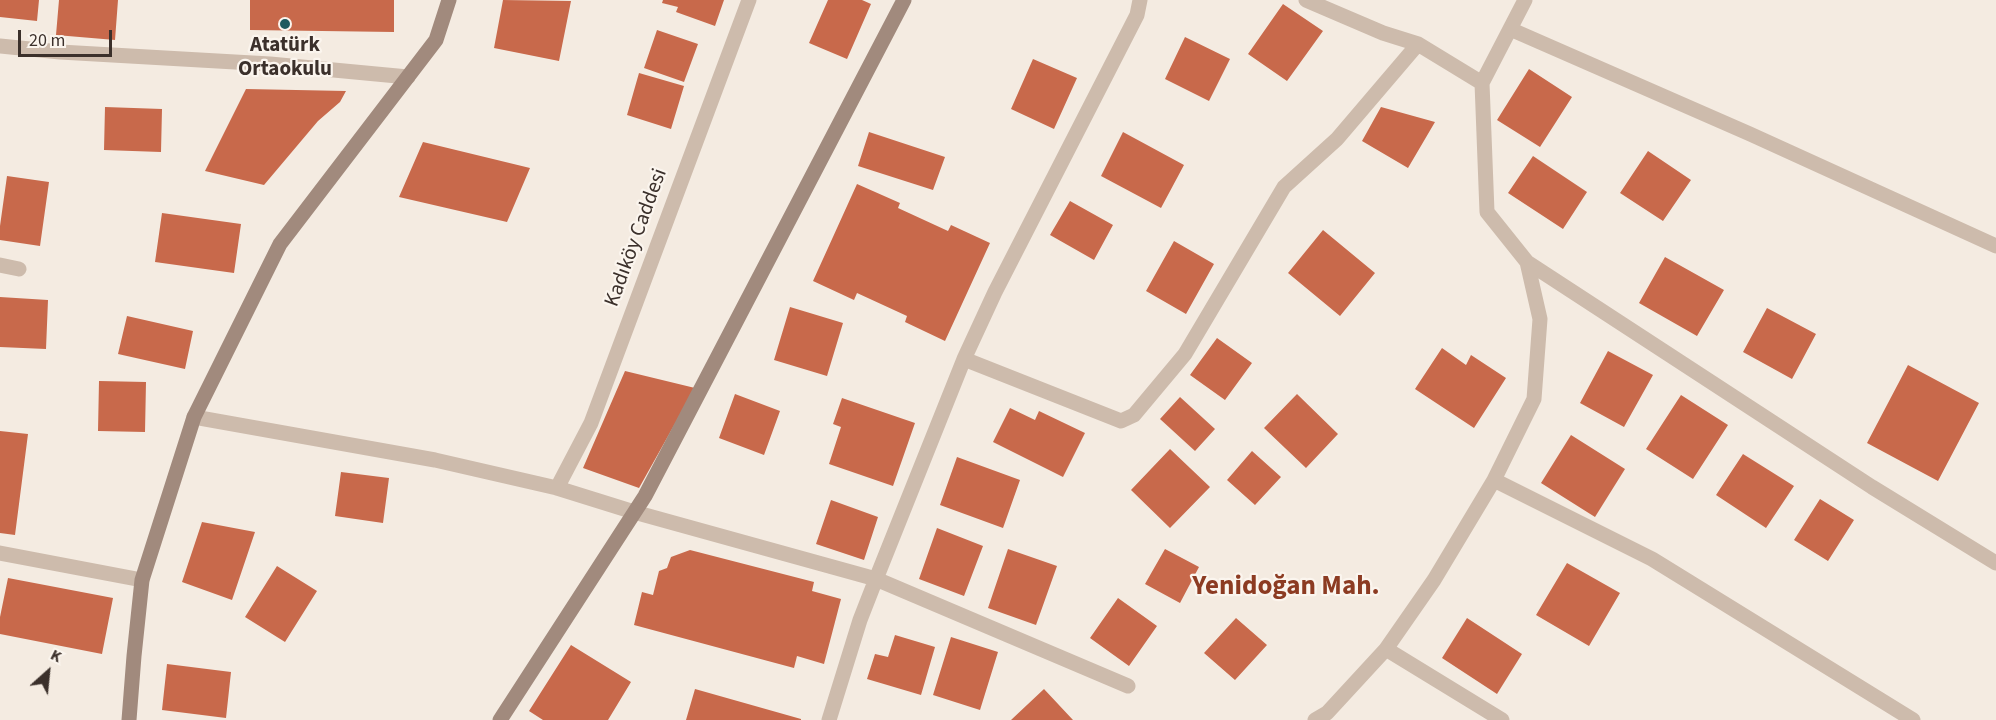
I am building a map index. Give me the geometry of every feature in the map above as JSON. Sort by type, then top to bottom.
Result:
[{"type":"street","points":[[129,720],[142,580],[194,417],[280,244],[436,40],[449,0]]},
{"type":"street","name":"Kadıköy Caddesi","points":[[557,488],[591,423],[749,0]]},
{"type":"street","points":[[500,720],[650,486],[904,0]]},
{"type":"street","points":[[829,720],[860,620],[964,359],[995,292],[1137,15],[1140,0]]},
{"type":"street","points":[[1306,0],[1383,33],[1418,44],[1482,83]]},
{"type":"street","points":[[1525,0],[1482,83],[1486,212],[1527,262],[1872,487],[1996,563]]},
{"type":"street","points":[[1510,29],[1750,134],[1996,246]]},
{"type":"street","points":[[964,359],[1121,421],[1134,415],[1185,354],[1284,187],[1337,139],[1418,44]]},
{"type":"street","points":[[0,46],[60,52],[270,64],[408,77]]},
{"type":"street","points":[[1315,720],[1327,713],[1386,649],[1434,580],[1494,480],[1534,399],[1540,319],[1527,262]]},
{"type":"street","points":[[0,265],[20,269]]},
{"type":"street","points":[[194,417],[435,460],[557,488],[634,512],[876,579],[1128,686]]},
{"type":"street","points":[[1494,480],[1652,559],[1913,720]]},
{"type":"street","points":[[0,553],[142,580]]},
{"type":"street","points":[[1386,649],[1502,720]]},
{"type":"building","points":[[0,0],[39,0],[37,21],[0,17]]},
{"type":"building","points":[[59,0],[118,0],[115,40],[56,35]]},
{"type":"building","points":[[250,0],[394,0],[394,32],[250,30]]},
{"type":"building","points":[[503,0],[571,1],[559,61],[494,48]]},
{"type":"building","points":[[663,0],[724,0],[715,26],[676,12],[678,7],[662,3]]},
{"type":"building","points":[[828,0],[862,0],[871,4],[847,59],[809,43]]},
{"type":"building","points":[[1283,4],[1323,31],[1287,81],[1248,54]]},
{"type":"building","points":[[657,30],[698,44],[684,82],[644,68]]},
{"type":"building","points":[[1185,37],[1230,59],[1209,101],[1165,79]]},
{"type":"building","points":[[1033,59],[1077,78],[1054,129],[1011,109]]},
{"type":"building","points":[[1529,69],[1572,97],[1540,147],[1497,120]]},
{"type":"building","points":[[639,73],[684,86],[671,129],[627,115]]},
{"type":"building","points":[[246,89],[346,91],[340,102],[318,121],[264,185],[205,171]]},
{"type":"building","points":[[105,107],[162,109],[161,152],[104,150]]},
{"type":"building","points":[[1381,107],[1435,122],[1408,168],[1362,141]]},
{"type":"building","points":[[869,132],[945,157],[933,190],[858,166]]},
{"type":"building","points":[[1123,132],[1184,165],[1161,208],[1101,176]]},
{"type":"building","points":[[423,142],[530,168],[507,222],[399,197]]},
{"type":"building","points":[[1648,151],[1691,180],[1663,221],[1620,193]]},
{"type":"building","points":[[1533,156],[1587,192],[1563,229],[1508,193]]},
{"type":"building","points":[[7,176],[49,182],[40,246],[0,240]]},
{"type":"building","points":[[857,184],[900,203],[898,208],[948,231],[951,225],[990,243],[945,341],[905,322],[907,316],[857,293],[854,300],[813,281]]},
{"type":"building","points":[[1070,201],[1113,225],[1094,260],[1050,235]]},
{"type":"building","points":[[162,213],[241,224],[234,273],[155,262]]},
{"type":"building","points":[[1323,230],[1375,273],[1340,316],[1288,273]]},
{"type":"building","points":[[1174,241],[1214,264],[1186,314],[1146,291]]},
{"type":"building","points":[[1665,257],[1724,290],[1697,336],[1639,303]]},
{"type":"building","points":[[0,297],[48,300],[46,349],[0,347]]},
{"type":"building","points":[[790,307],[843,323],[827,376],[774,360]]},
{"type":"building","points":[[1767,308],[1816,334],[1792,379],[1743,352]]},
{"type":"building","points":[[127,316],[193,331],[185,369],[118,354]]},
{"type":"building","points":[[1217,338],[1252,363],[1225,400],[1190,375]]},
{"type":"building","points":[[1442,348],[1466,365],[1471,355],[1506,378],[1474,428],[1415,389]]},
{"type":"building","points":[[1608,351],[1653,375],[1624,427],[1580,403]]},
{"type":"building","points":[[1908,365],[1979,403],[1938,481],[1867,443]]},
{"type":"building","points":[[625,371],[695,388],[639,488],[583,468]]},
{"type":"building","points":[[99,381],[146,382],[145,432],[98,431]]},
{"type":"building","points":[[735,394],[780,411],[764,455],[719,438]]},
{"type":"building","points":[[1297,394],[1338,434],[1306,468],[1264,428]]},
{"type":"building","points":[[1681,395],[1728,425],[1693,479],[1646,449]]},
{"type":"building","points":[[1180,397],[1215,429],[1195,451],[1160,419]]},
{"type":"building","points":[[842,398],[915,423],[893,486],[829,464],[841,427],[833,424]]},
{"type":"building","points":[[1010,408],[1035,420],[1039,411],[1085,433],[1063,477],[993,442]]},
{"type":"building","points":[[0,431],[28,434],[15,535],[0,533]]},
{"type":"building","points":[[1571,435],[1625,469],[1595,517],[1541,483]]},
{"type":"building","points":[[1170,449],[1210,487],[1170,528],[1131,490]]},
{"type":"building","points":[[1252,451],[1281,477],[1255,505],[1227,480]]},
{"type":"building","points":[[1743,454],[1794,486],[1766,528],[1716,495]]},
{"type":"building","points":[[957,457],[1020,480],[1003,528],[940,505]]},
{"type":"building","points":[[341,472],[389,478],[383,523],[335,516]]},
{"type":"building","points":[[1820,499],[1854,520],[1828,561],[1794,540]]},
{"type":"building","points":[[831,500],[878,517],[864,560],[816,544]]},
{"type":"building","points":[[202,522],[255,532],[232,600],[182,582]]},
{"type":"building","points":[[937,528],[983,546],[964,596],[919,579]]},
{"type":"building","points":[[1008,549],[1057,566],[1036,625],[988,608]]},
{"type":"building","points":[[1165,549],[1199,567],[1180,603],[1145,584]]},
{"type":"building","points":[[690,550],[814,582],[812,591],[841,599],[824,664],[797,656],[794,668],[634,625],[642,592],[653,595],[659,571],[667,568],[671,557]]},
{"type":"building","points":[[1567,563],[1620,593],[1589,646],[1536,615]]},
{"type":"building","points":[[277,566],[317,591],[285,642],[245,617]]},
{"type":"building","points":[[8,578],[113,598],[102,654],[0,634],[0,617]]},
{"type":"building","points":[[1118,598],[1157,626],[1129,666],[1090,638]]},
{"type":"building","points":[[1236,618],[1267,645],[1235,680],[1204,653]]},
{"type":"building","points":[[1467,618],[1522,654],[1497,694],[1442,658]]},
{"type":"building","points":[[895,635],[935,647],[921,695],[867,679],[875,654],[888,657]]},
{"type":"building","points":[[951,637],[998,652],[980,710],[933,695]]},
{"type":"building","points":[[571,645],[631,682],[608,720],[543,720],[529,711]]},
{"type":"building","points":[[167,664],[231,672],[226,718],[162,710]]},
{"type":"building","points":[[695,689],[801,719],[801,720],[686,720]]},
{"type":"building","points":[[1044,689],[1073,720],[1011,720]]},
{"type":"place","name":"Atatürk Ortaokulu","points":[[285,24]]},
{"type":"district","name":"Yenidoğan Mah.","points":[[1286,588]]}]
